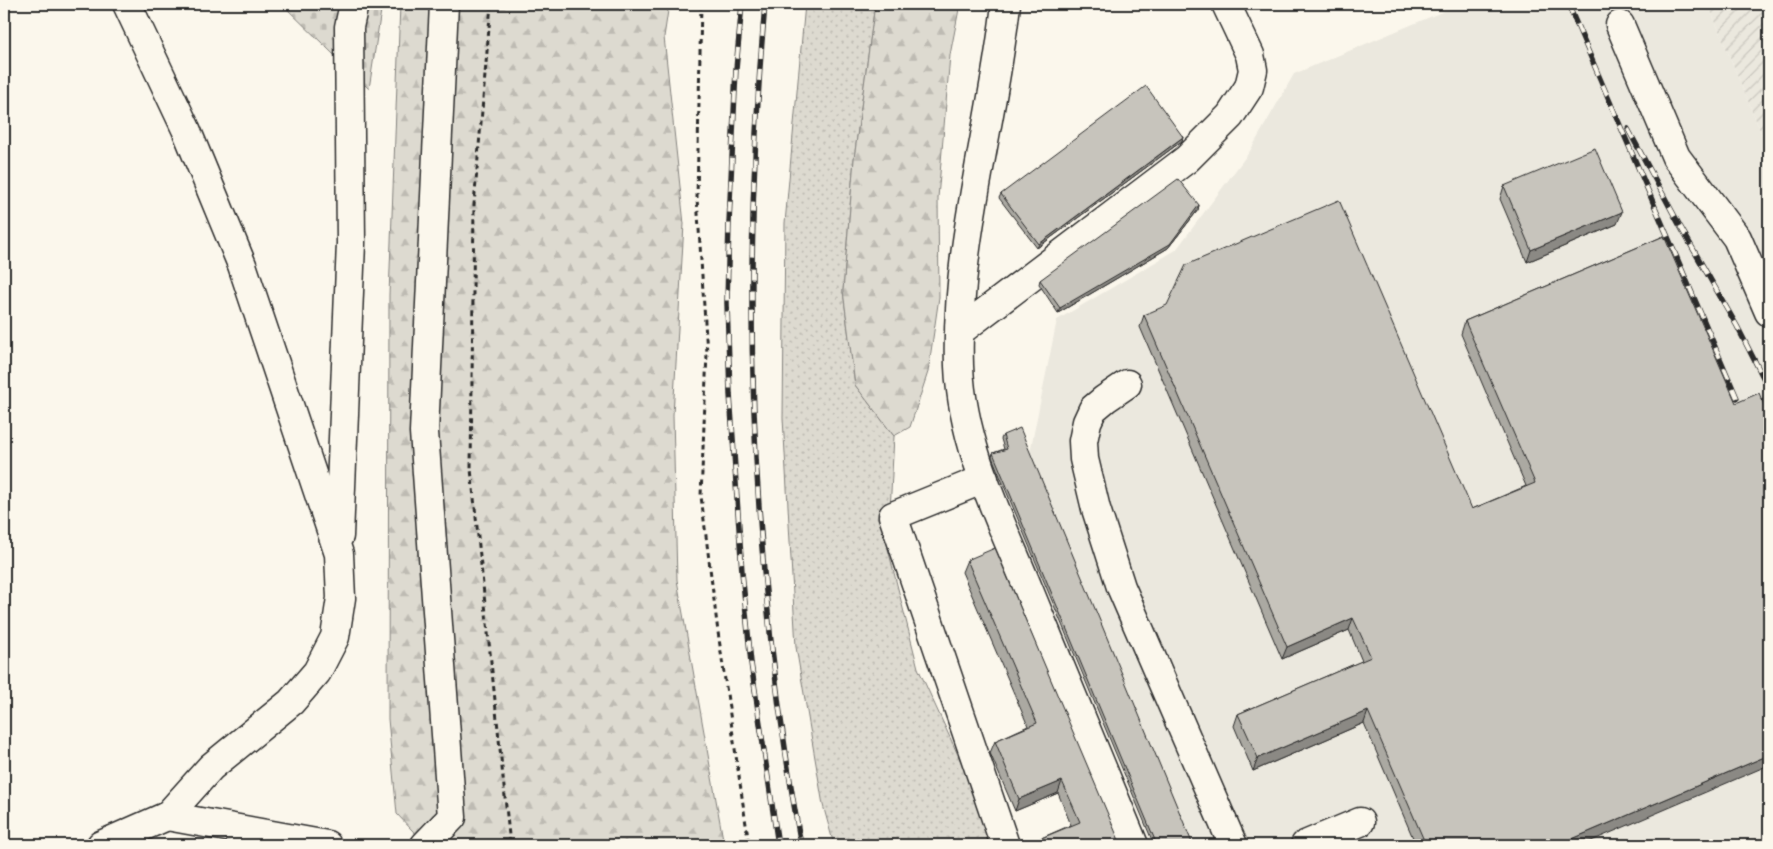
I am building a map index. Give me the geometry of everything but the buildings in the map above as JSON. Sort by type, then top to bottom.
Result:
[{"type":"lane","points":[[127,4],[186,129],[242,265],[339,554]]},
{"type":"lane","points":[[101,845],[167,816],[210,767],[291,702],[317,672],[335,637],[341,598],[339,554],[351,243],[348,98],[349,27],[354,4]]},
{"type":"lane","points":[[425,845],[452,817],[424,432],[444,4]]},
{"type":"lane","points":[[1006,4],[966,240],[961,284],[959,365],[963,408],[984,479],[1134,845]]},
{"type":"lane","points":[[960,331],[1187,159],[1230,116],[1249,87],[1252,70],[1250,55],[1226,4]]},
{"type":"lane","points":[[1620,25],[1676,157],[1737,238],[1769,312]]},
{"type":"lane","points":[[1127,384],[1094,409],[1086,422],[1083,441],[1084,459],[1096,509],[1121,587],[1233,845]]},
{"type":"lane","points":[[984,479],[893,516],[1005,845]]},
{"type":"lane","points":[[167,816],[327,845]]},
{"type":"lane","points":[[1305,845],[1360,822]]},
{"type":"path","points":[[491,4],[474,205],[471,469],[510,845]]},
{"type":"path","points":[[700,4],[697,198],[707,353],[701,496],[718,632],[749,845]]},
{"type":"shaded area","points":[[1461,4],[1708,4],[1769,152],[1769,845],[1190,845],[1029,457],[1057,320],[1176,250],[1250,151],[1294,74]]},
{"type":"shaded area","points":[[1708,4],[1769,4],[1769,152]]},
{"type":"green space","points":[[282,4],[382,4],[369,89]]},
{"type":"green space","points":[[400,4],[669,4],[664,37],[684,224],[673,415],[677,580],[724,845],[426,845],[397,814],[388,719],[389,295]]},
{"type":"green space","points":[[805,4],[875,4],[854,159],[843,291],[855,385],[894,436],[888,549],[918,668],[997,845],[834,845],[823,805],[796,647],[783,418],[785,223]]},
{"type":"green space","points":[[875,4],[960,4],[950,55],[938,198],[939,297],[928,372],[910,427],[894,436],[855,385],[843,291],[854,159]]},
{"type":"railway","points":[[742,4],[736,69],[729,223],[727,303],[730,394],[742,572],[751,663],[778,845]]},
{"type":"railway","points":[[765,4],[757,110],[753,215],[754,426],[770,636],[801,845]]},
{"type":"railway","points":[[1568,4],[1737,398]]},
{"type":"railway","points":[[1628,129],[1737,326],[1769,389]]}]
